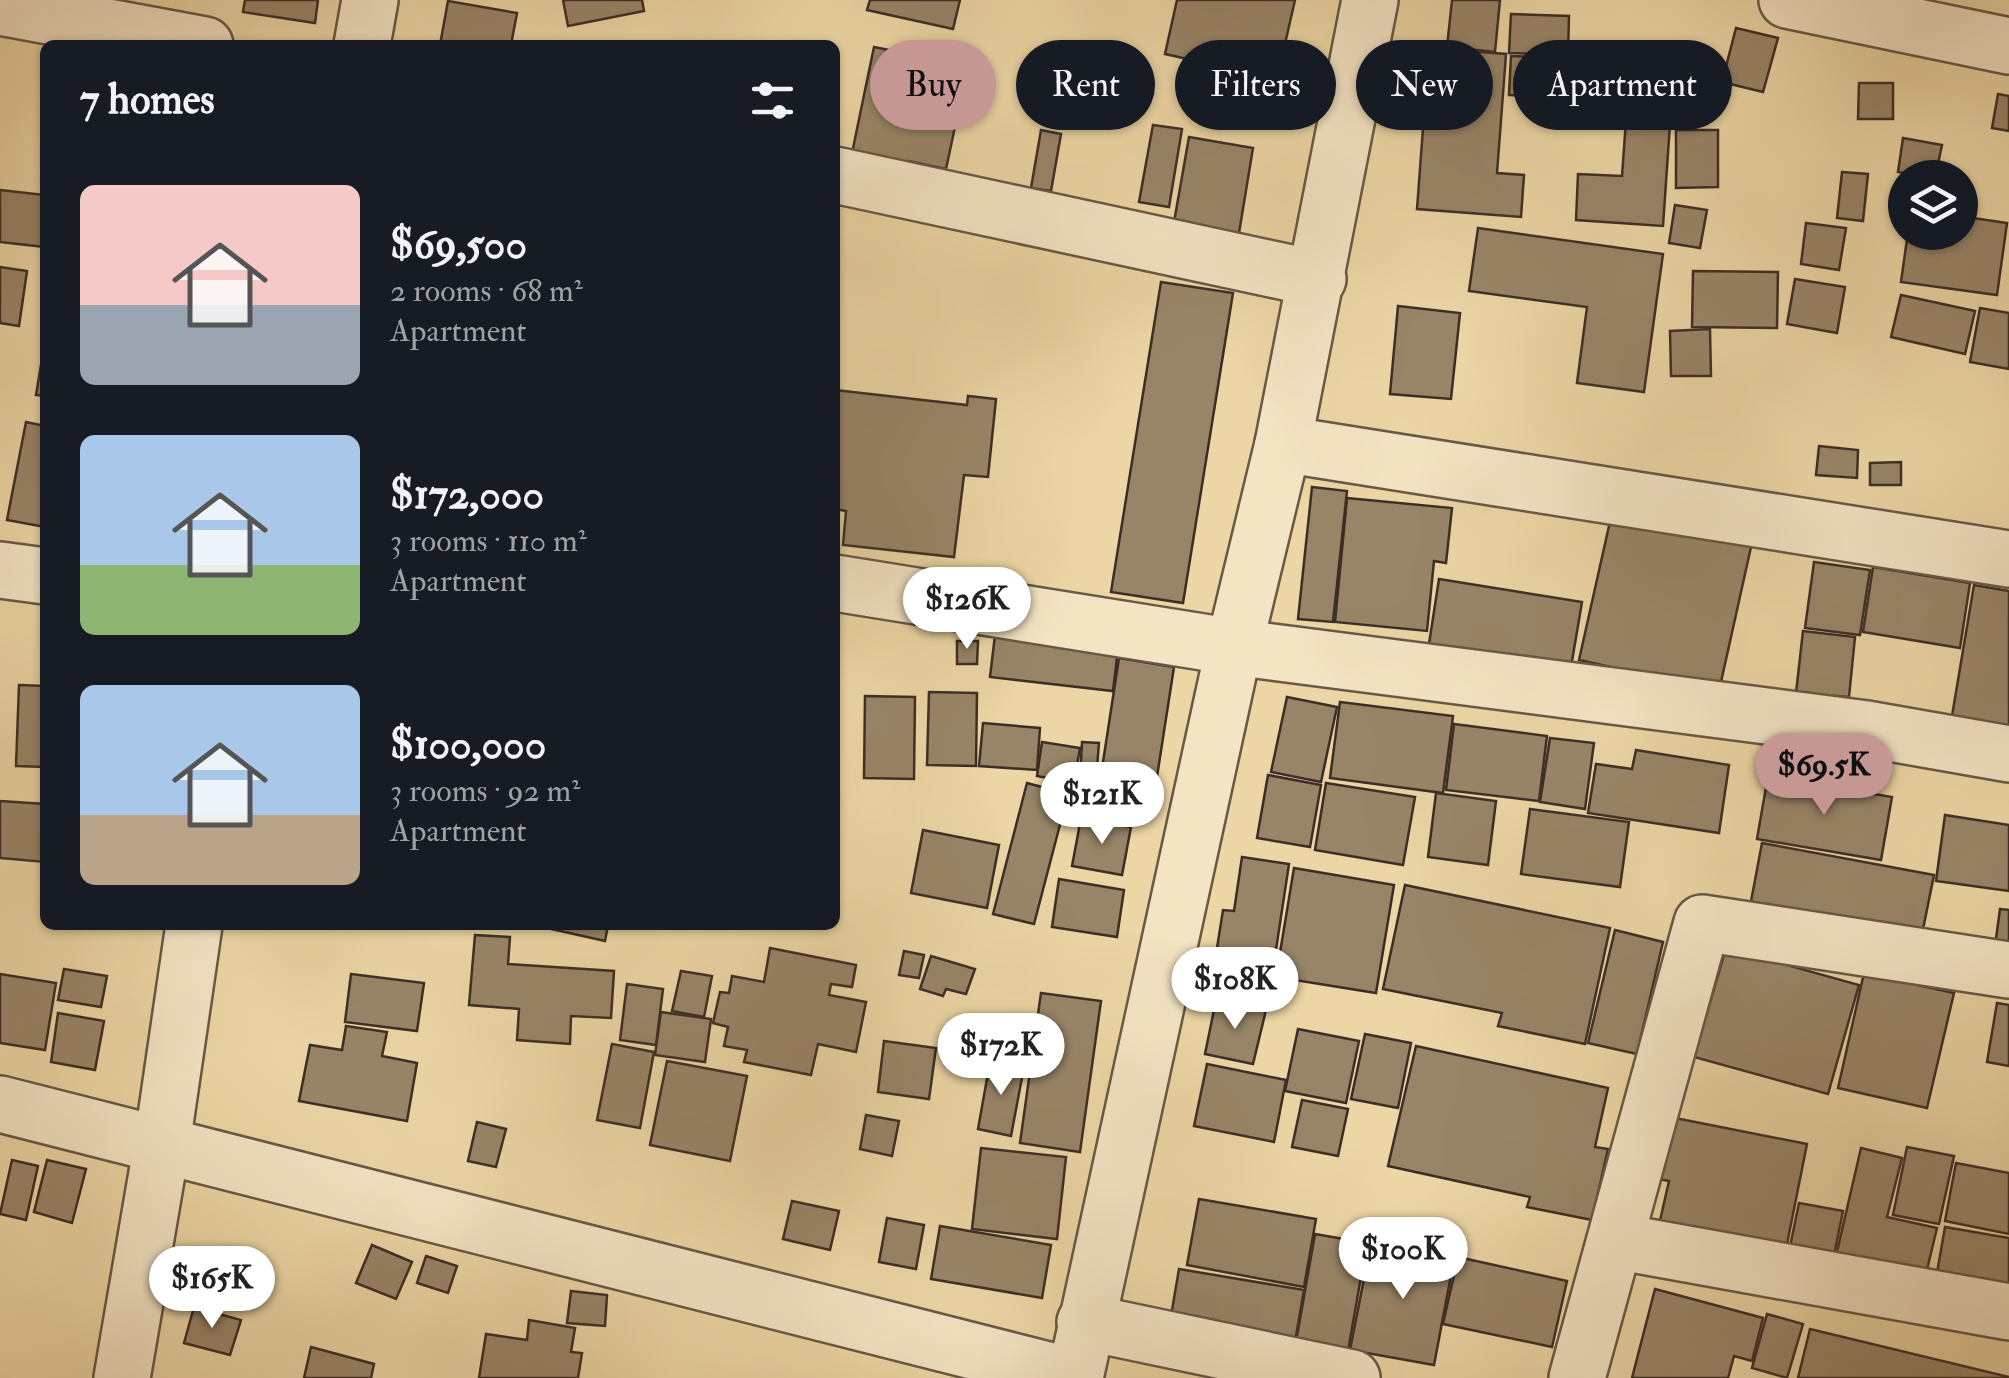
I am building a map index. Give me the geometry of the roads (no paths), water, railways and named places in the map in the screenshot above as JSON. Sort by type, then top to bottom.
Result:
[{"type":"street","points":[[363,40],[370,0]]},
{"type":"street","points":[[0,1104],[1075,1377],[1234,647],[1283,444],[1370,0]]},
{"type":"street","points":[[1787,0],[2009,46]]},
{"type":"street","points":[[0,7],[178,40]]},
{"type":"street","points":[[840,177],[1318,279]]},
{"type":"street","points":[[1283,444],[2009,558]]},
{"type":"street","points":[[0,570],[40,575]]},
{"type":"street","points":[[840,585],[1234,647],[1867,729],[2009,754]]},
{"type":"street","points":[[1577,1378],[1702,923],[2009,970]]},
{"type":"street","points":[[122,1378],[193,930]]},
{"type":"street","points":[[1616,1240],[2009,1312]]},
{"type":"street","points":[[1085,1322],[1352,1378]]}]
